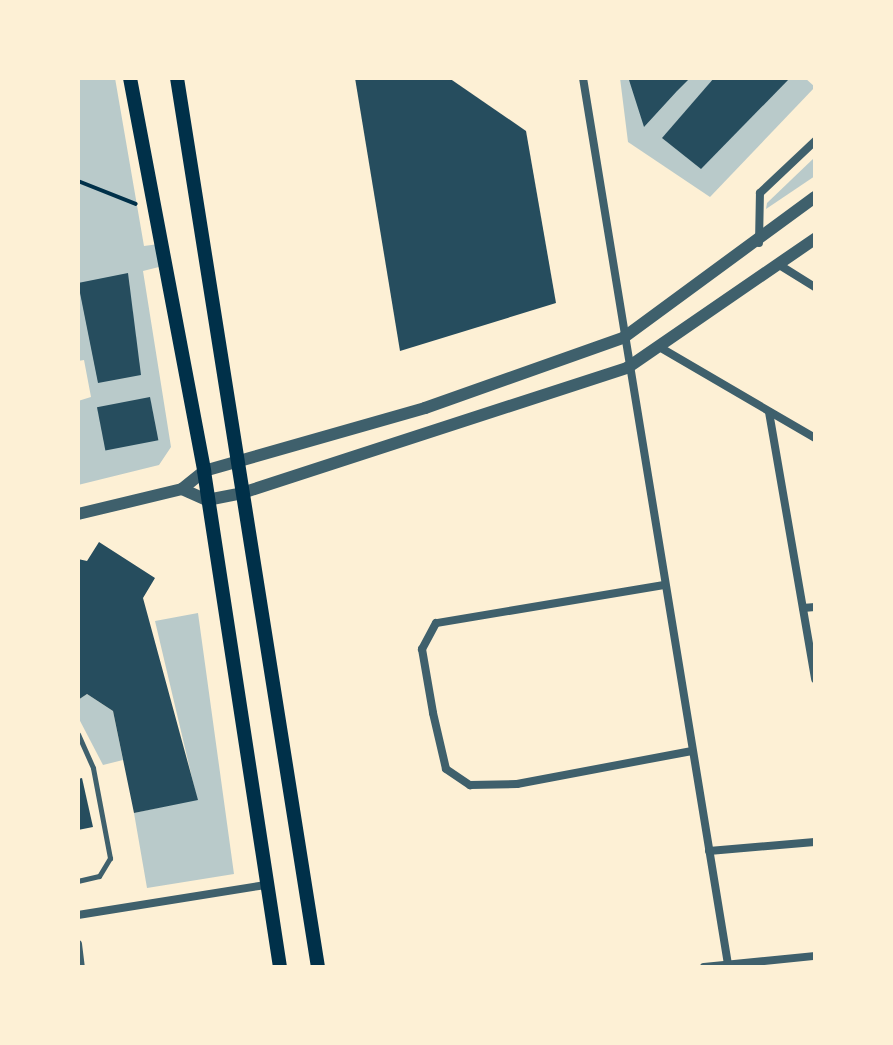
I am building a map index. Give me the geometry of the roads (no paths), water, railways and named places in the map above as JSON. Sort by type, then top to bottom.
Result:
[{"type":"main road","points":[[130,78],[204,471],[280,967]]},
{"type":"main road","points":[[177,78],[318,967]]},
{"type":"street","points":[[583,78],[627,368],[728,964]]},
{"type":"street","points":[[585,89],[595,78]]},
{"type":"street","points":[[759,243],[760,193],[815,141]]},
{"type":"street","points":[[78,514],[182,489],[204,471],[425,408],[623,338],[759,243],[815,197]]},
{"type":"street","points":[[182,489],[207,500],[242,493],[627,368],[781,266],[815,239]]},
{"type":"street","points":[[781,266],[815,287]]},
{"type":"street","points":[[661,348],[815,438]]},
{"type":"street","points":[[769,412],[815,679]]},
{"type":"street","points":[[664,585],[436,623],[422,649],[446,769],[470,785],[517,784],[692,751]]},
{"type":"street","points":[[803,608],[815,607]]},
{"type":"street","points":[[709,851],[815,842]]},
{"type":"street","points":[[78,915],[266,885]]},
{"type":"street","points":[[78,944],[81,967]]},
{"type":"street","points":[[704,967],[815,956]]},
{"type":"lane","points":[[78,734],[93,768],[110,858],[99,876],[78,881]]}]
